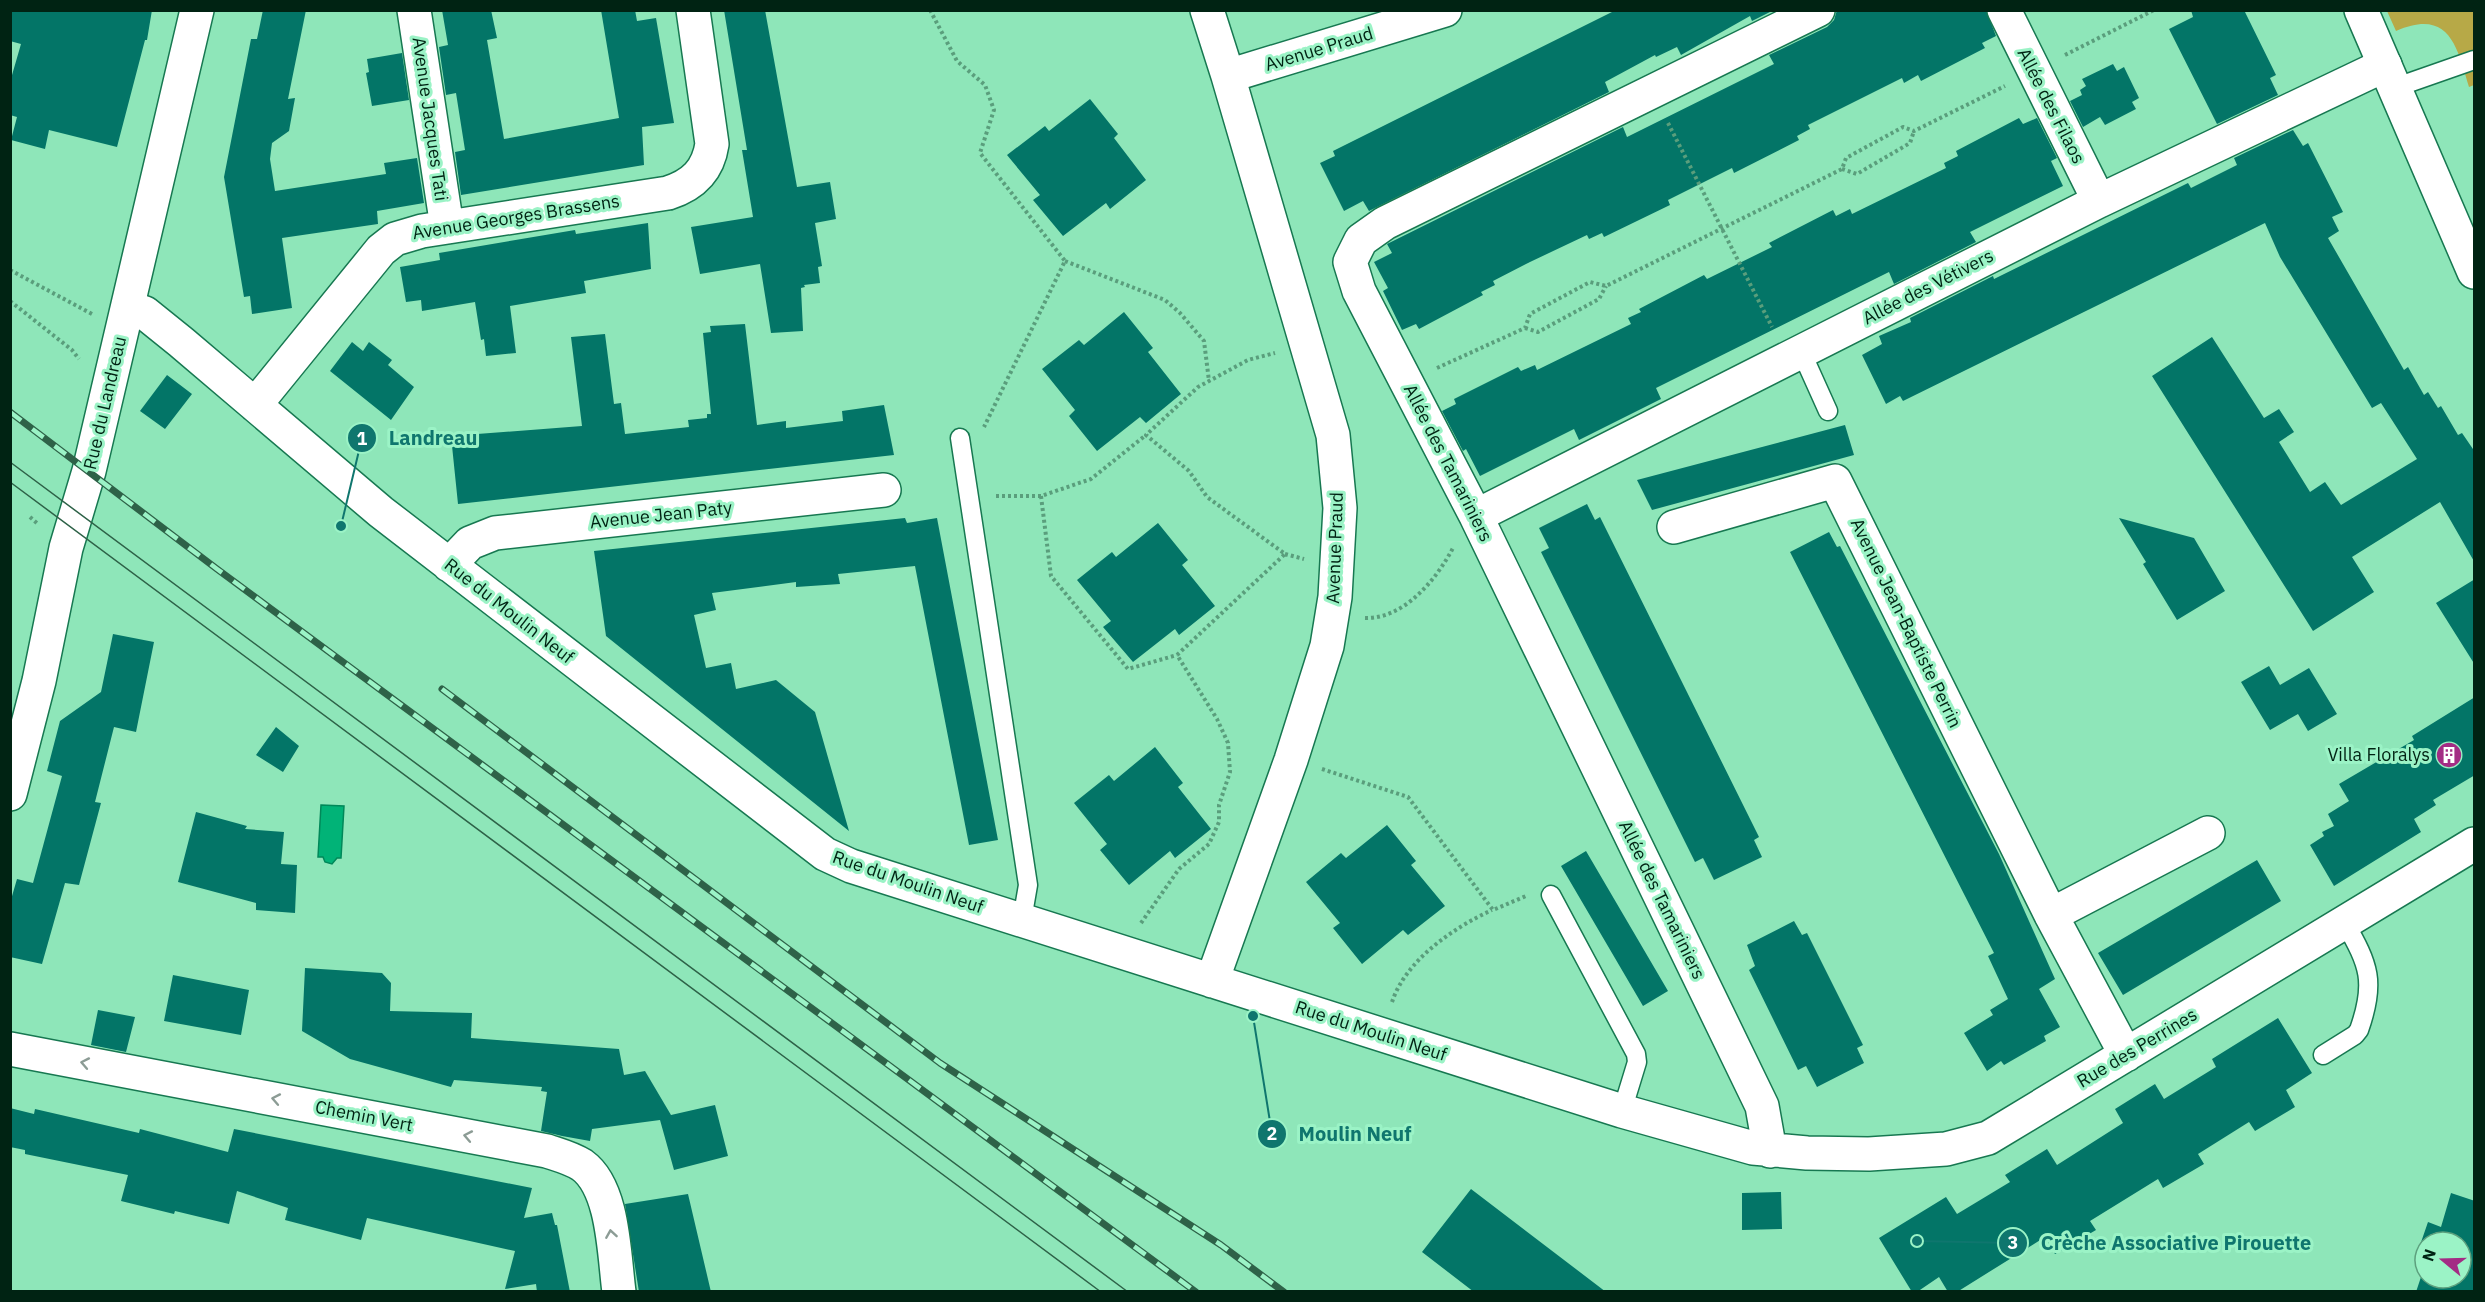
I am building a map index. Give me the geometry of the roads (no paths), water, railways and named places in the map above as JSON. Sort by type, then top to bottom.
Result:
[{"type":"street","name":"Rue du Landreau","points":[[10,794],[21,710],[84,490],[197,10]]},
{"type":"street","name":"Avenue Jacques Tati","points":[[414,10],[447,227]]},
{"type":"street","name":"Avenue Georges Brassens","points":[[255,405],[381,250],[395,239],[404,235],[447,227],[668,193],[693,182],[711,157],[712,130],[693,10]]},
{"type":"street","name":"Avenue Praud","points":[[1207,10],[1333,435],[1340,508],[1335,597],[1327,646],[1291,760],[1212,981]]},
{"type":"street","name":"Avenue Praud","points":[[1228,76],[1445,10]]},
{"type":"street","name":"Allée des Tamariniers","points":[[1770,1151],[1762,1106],[1476,516],[1356,282],[1350,262],[1361,240],[1385,223],[1818,10]]},
{"type":"street","name":"Allée des Filaos","points":[[2004,10],[2099,201]]},
{"type":"street","points":[[2361,10],[2475,272]]},
{"type":"street","name":"Allée des Vétivers","points":[[1476,516],[2099,201],[2389,76]]},
{"type":"street","name":"Rue du Moulin Neuf","points":[[125,317],[145,313],[343,481],[825,854],[851,866],[1622,1111],[1726,1141],[1770,1151]]},
{"type":"street","name":"Avenue Jean-Baptiste Perrin","points":[[1674,527],[1835,481],[2051,915],[2126,1055]]},
{"type":"street","name":"Avenue Jean Paty","points":[[449,565],[470,543],[495,533],[884,490]]},
{"type":"street","points":[[2051,915],[2208,833]]},
{"type":"street","name":"Rue des Perrines","points":[[1770,1151],[1869,1154],[1961,1146],[1988,1138],[2475,844]]},
{"type":"street","name":"Chemin Vert","points":[[10,1049],[547,1151],[568,1158],[583,1166],[605,1196],[619,1292]]},
{"type":"lane","points":[[2389,76],[2475,60]]},
{"type":"lane","points":[[1794,354],[1828,411]]},
{"type":"lane","points":[[961,446],[1028,885],[1022,920]]},
{"type":"lane","points":[[1551,895],[1636,1054],[1637,1062],[1622,1111]]},
{"type":"lane","points":[[2323,1055],[2355,1035],[2359,1030],[2369,985],[2368,968],[2345,923]]},
{"type":"tram line","points":[[10,462],[1128,1292]]},
{"type":"tram line","points":[[10,482],[1101,1292]]},
{"type":"railway","points":[[10,412],[217,569],[1196,1292]]},
{"type":"railway","points":[[442,689],[940,1063],[1221,1245],[1284,1292]]},
{"type":"place","name":"Landreau","points":[[341,526]]},
{"type":"place","name":"Villa Floralys","points":[[2449,755]]},
{"type":"place","name":"Moulin Neuf","points":[[1253,1016]]},
{"type":"place","name":"Crèche Associative Pirouette","points":[[1917,1241]]}]
